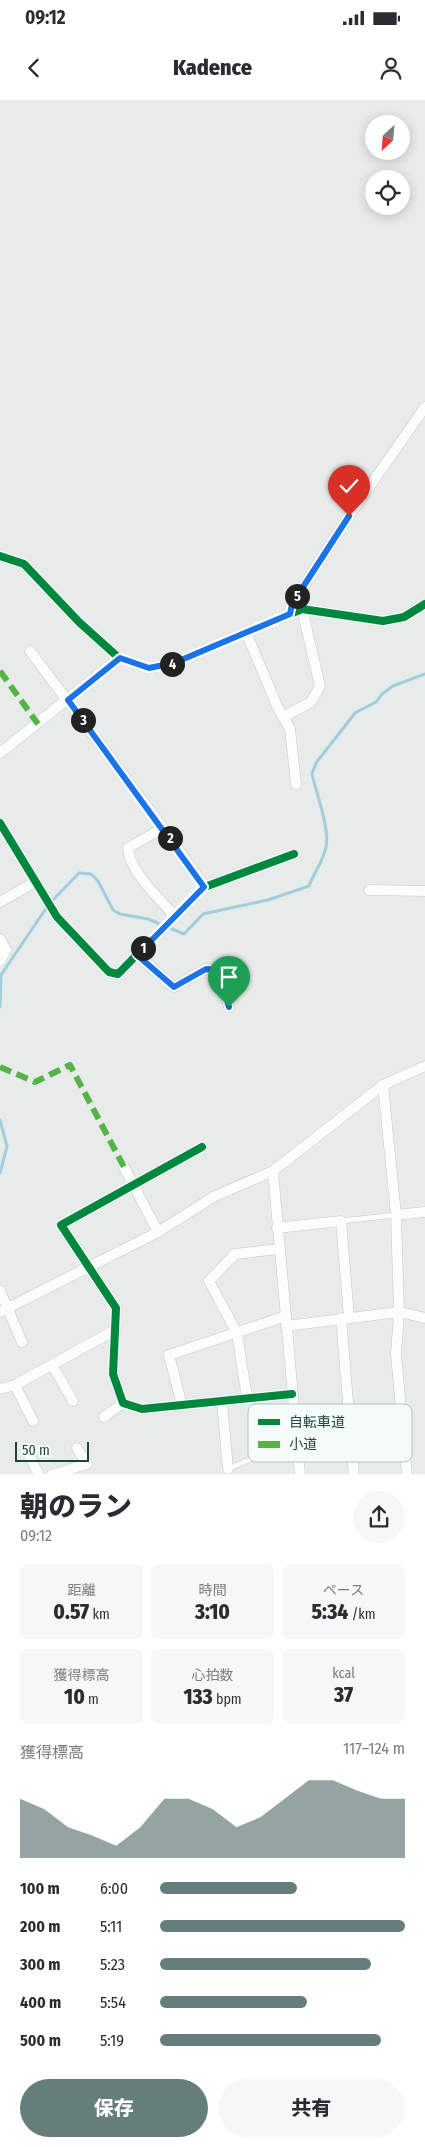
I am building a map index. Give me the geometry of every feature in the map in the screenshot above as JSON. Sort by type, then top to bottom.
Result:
[{"type":"street","points":[[290,614],[292,604],[344,524],[425,407]]},
{"type":"street","points":[[0,556],[24,564],[79,622],[120,658],[149,668],[166,665],[302,609],[383,622],[404,617],[425,604]]},
{"type":"street","points":[[283,717],[311,702],[320,686],[302,609]]},
{"type":"street","points":[[246,632],[290,729],[296,784]]},
{"type":"street","points":[[30,651],[163,828],[204,887]]},
{"type":"street","points":[[0,753],[120,658]]},
{"type":"street","points":[[0,823],[4,838],[36,882],[57,917],[109,972],[118,974],[204,887],[294,854]]},
{"type":"street","points":[[163,828],[128,848],[128,854],[140,875],[174,916]]},
{"type":"street","points":[[0,902],[36,882]]},
{"type":"street","points":[[369,890],[425,892]]},
{"type":"street","points":[[0,939],[6,950],[0,961]]},
{"type":"street","points":[[137,955],[174,987],[206,969],[219,970],[229,1007]]},
{"type":"street","points":[[4,1311],[87,1266],[158,1232],[215,1196],[273,1171],[383,1085],[425,1066]]},
{"type":"street","points":[[383,1085],[396,1214],[400,1312],[396,1354],[401,1404]]},
{"type":"street","points":[[123,1404],[113,1374],[116,1308],[61,1226],[202,1148]]},
{"type":"street","points":[[124,1167],[158,1232]]},
{"type":"street","points":[[273,1171],[278,1249],[293,1404]]},
{"type":"street","points":[[396,1214],[425,1212]]},
{"type":"street","points":[[277,1228],[341,1221],[350,1404]]},
{"type":"street","points":[[247,1398],[237,1333],[209,1281],[235,1254],[278,1249]]},
{"type":"street","points":[[0,1291],[4,1311],[22,1342]]},
{"type":"street","points":[[182,1405],[169,1355],[237,1333],[286,1321],[400,1312],[425,1318]]},
{"type":"street","points":[[0,1389],[16,1385],[114,1330]]},
{"type":"street","points":[[52,1365],[73,1401]]},
{"type":"street","points":[[16,1385],[33,1421]]},
{"type":"street","points":[[104,1417],[123,1404],[142,1409],[292,1394]]},
{"type":"street","points":[[222,1402],[228,1469]]},
{"type":"street","points":[[51,1474],[86,1464],[77,1448]]},
{"type":"street","points":[[28,1453],[39,1474]]},
{"type":"lane","points":[[341,1221],[396,1214]]},
{"type":"lane","points":[[228,1469],[248,1460]]},
{"type":"waterway","points":[[51,902],[79,873],[91,874],[98,881],[113,910],[120,914],[148,919],[184,934],[203,914],[268,900],[309,886],[323,857],[327,839],[312,774],[316,763],[355,713],[376,702],[382,694],[393,686],[425,674]]},
{"type":"waterway","points":[[0,1007],[1,975],[47,907]]},
{"type":"waterway","points":[[0,1120],[7,1146],[0,1173]]},
{"type":"marked path","points":[[0,671],[38,724]]},
{"type":"marked path","points":[[0,1067],[35,1082],[70,1065],[124,1167]]},
{"type":"cycle path","points":[[0,556],[24,564],[79,622],[119,658],[149,668],[174,663],[302,609],[383,621],[404,617],[425,604]]},
{"type":"cycle path","points":[[0,823],[57,917],[109,972],[118,974],[202,888],[294,854]]},
{"type":"cycle path","points":[[202,1147],[61,1225],[116,1308],[113,1374],[123,1403],[142,1409],[292,1394]]},
{"type":"route","points":[[229,1007],[219,970],[206,969],[174,987],[137,955],[204,887],[163,828],[68,700],[120,658],[149,668],[174,663],[290,614],[292,604],[349,516]]}]
